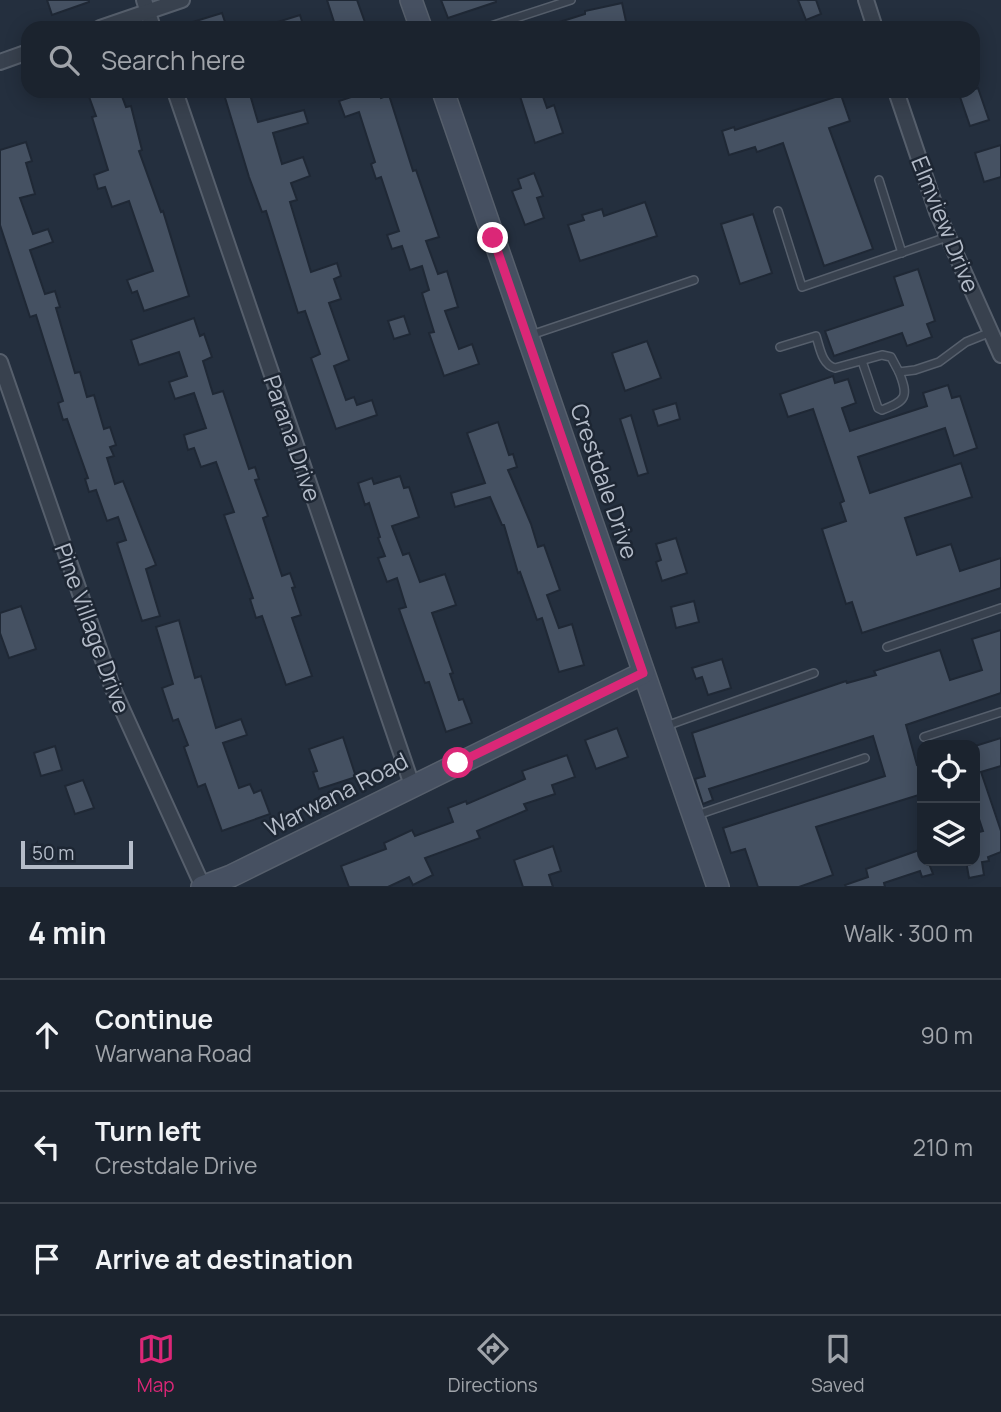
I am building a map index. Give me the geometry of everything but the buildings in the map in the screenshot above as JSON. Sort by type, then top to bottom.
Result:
[{"type":"street","points":[[115,21],[146,6],[182,0]]},
{"type":"street","points":[[411,0],[418,21]]},
{"type":"street","points":[[866,0],[873,21]]},
{"type":"street","points":[[0,62],[21,54]]},
{"type":"street","name":"Parana Drive","points":[[177,98],[412,785]]},
{"type":"street","name":"Crestdale Drive","points":[[445,98],[718,887]]},
{"type":"street","name":"Elmview Drive","points":[[899,98],[937,212],[1001,355]]},
{"type":"street","name":"Pine Village Drive","points":[[0,362],[113,689],[203,887]]},
{"type":"street","name":"Warwana Road","points":[[203,887],[231,876],[643,673]]},
{"type":"lane","points":[[506,21],[571,0]]},
{"type":"lane","points":[[879,180],[902,253]]},
{"type":"lane","points":[[778,211],[802,287],[948,237]]},
{"type":"lane","points":[[527,336],[694,279]]},
{"type":"lane","points":[[899,372],[939,362],[966,342],[991,332]]},
{"type":"lane","points":[[780,347],[816,336],[825,362],[829,367],[835,368],[882,355],[891,357],[904,386],[905,396],[900,404],[883,410],[878,408],[862,361]]},
{"type":"lane","points":[[887,647],[1001,608]]},
{"type":"lane","points":[[663,728],[697,713],[814,673]]},
{"type":"lane","points":[[924,737],[1001,712]]},
{"type":"lane","points":[[693,817],[865,758]]},
{"type":"route","points":[[458,763],[643,673],[493,238]]}]
